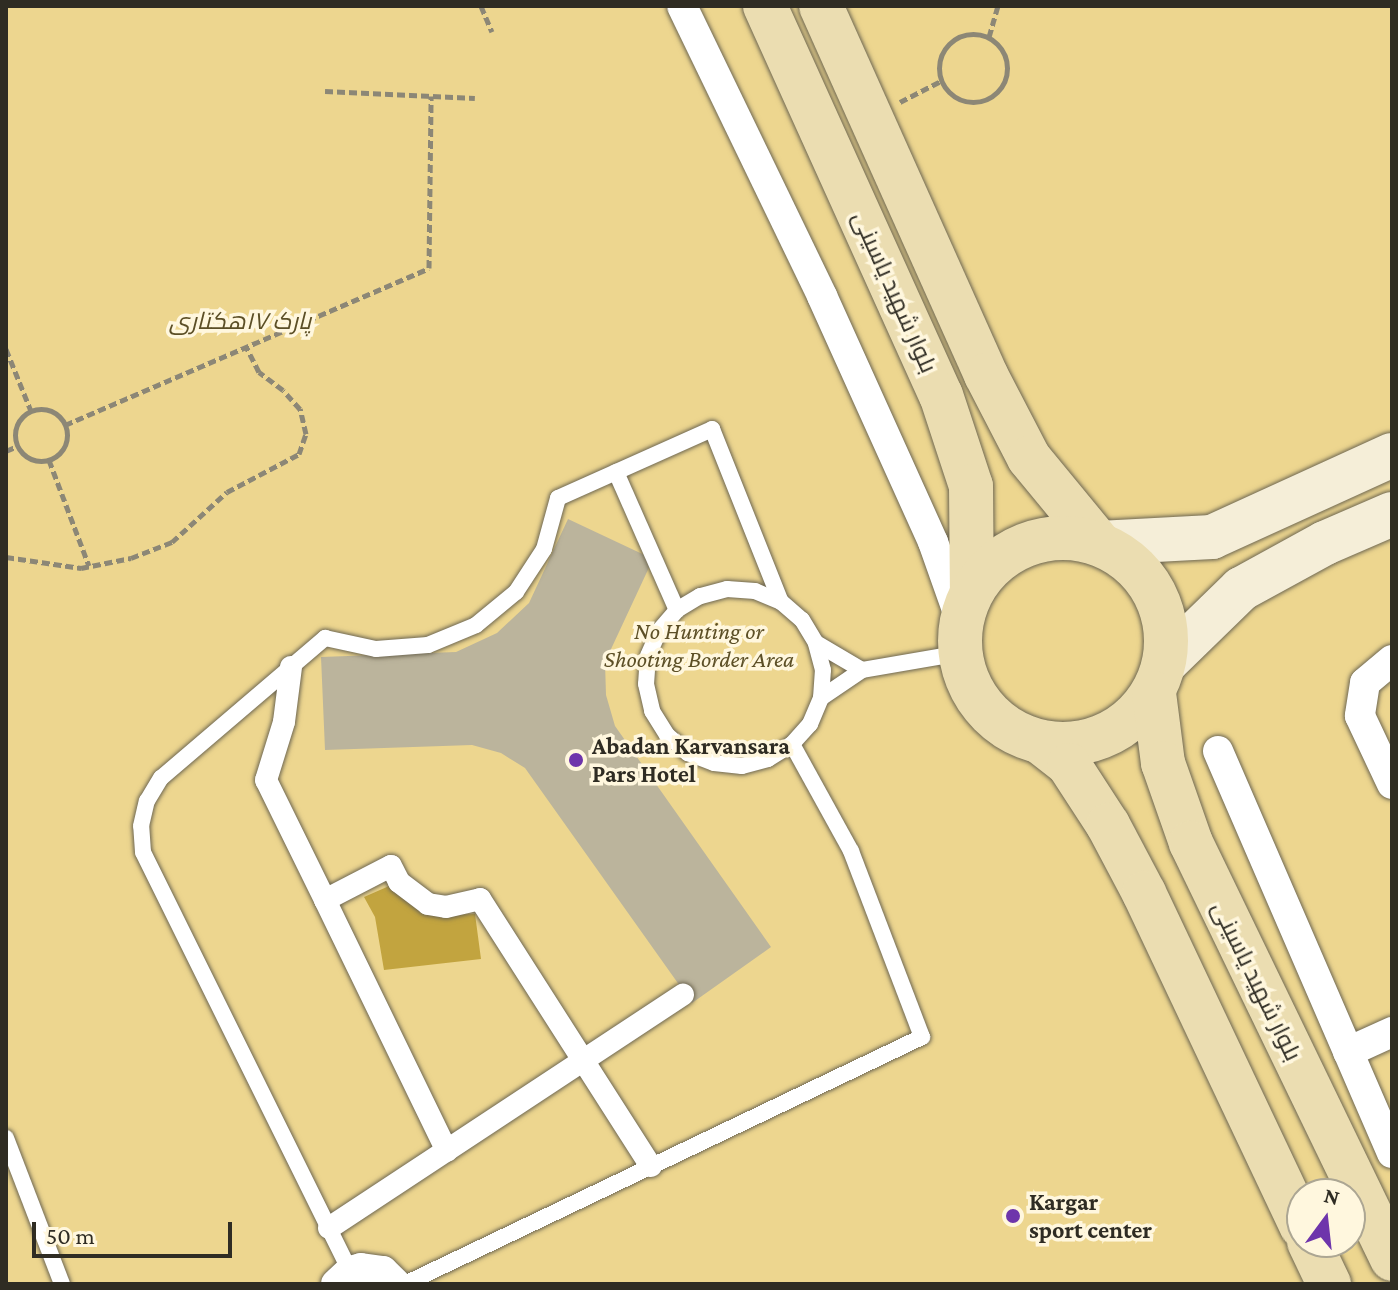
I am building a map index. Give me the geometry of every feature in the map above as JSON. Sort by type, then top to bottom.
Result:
[{"type":"main road","name":"بلوار شهید یاسینی","points":[[765,6],[941,395],[971,486],[964,622]]},
{"type":"main road","name":"بلوار شهید یاسینی","points":[[821,6],[993,389],[1029,458],[1099,543]]},
{"type":"main road","points":[[1286,1194],[1108,825],[1069,765],[1040,742],[1011,730],[986,710],[968,683],[964,622],[989,568],[1013,550],[1055,538],[1099,543],[1212,537],[1378,462]]},
{"type":"main road","points":[[1040,742],[1073,744],[1105,736],[1133,719],[1160,677],[1241,589],[1325,543],[1392,514]]},
{"type":"main road","points":[[1099,543],[1121,555],[1154,590],[1168,638],[1160,677]]},
{"type":"main road","name":"بلوار شهید یاسینی","points":[[1160,677],[1163,763],[1191,843],[1392,1259]]},
{"type":"main road","points":[[1317,1258],[1329,1284]]},
{"type":"street","points":[[682,6],[822,296],[933,542],[964,622]]},
{"type":"street","points":[[1392,660],[1365,683],[1360,716],[1392,784]]},
{"type":"street","points":[[291,667],[284,722],[266,780],[447,1151]]},
{"type":"street","points":[[1218,751],[1392,1153]]},
{"type":"street","points":[[325,900],[391,866],[399,882],[428,904],[446,907],[480,899],[651,1166]]},
{"type":"street","points":[[329,1228],[683,995]]},
{"type":"street","points":[[1348,1052],[1392,1032]]},
{"type":"street","points":[[343,1278],[372,1268],[383,1271],[396,1284]]},
{"type":"lane","points":[[343,1278],[329,1228],[143,852],[141,826],[147,801],[161,778],[325,638],[376,649],[428,645],[476,625],[516,592],[544,549],[558,498],[712,429],[781,602]]},
{"type":"lane","points":[[616,472],[677,610]]},
{"type":"lane","points":[[727,589],[755,591],[781,602],[802,620],[816,643],[823,670],[821,698],[810,724],[792,744],[768,759],[742,766],[714,763],[688,753],[667,735],[652,711],[646,684],[648,656],[659,631],[677,610],[700,596],[727,589]]},
{"type":"lane","points":[[821,698],[862,670],[964,622]]},
{"type":"lane","points":[[816,643],[862,670]]},
{"type":"lane","points":[[405,1284],[922,1037],[851,851],[792,744]]},
{"type":"lane","points":[[6,1138],[62,1284]]},
{"type":"path","points":[[481,6],[492,32]]},
{"type":"path","points":[[989,37],[998,6]]},
{"type":"path","points":[[965,34],[989,37],[998,44],[1007,66],[1006,78],[992,97],[968,102],[957,99],[941,81],[940,58],[954,39],[965,34]]},
{"type":"path","points":[[900,102],[941,81]]},
{"type":"path","points":[[325,91],[475,98]]},
{"type":"path","points":[[65,425],[429,268],[431,96]]},
{"type":"path","points":[[6,557],[89,566],[131,558],[172,542],[227,492],[299,454],[306,434],[300,409],[259,372],[246,347]]},
{"type":"path","points":[[6,349],[31,411]]},
{"type":"path","points":[[31,411],[51,411],[65,425],[64,447],[49,460],[25,455],[18,446],[15,430],[31,411]]},
{"type":"path","points":[[6,451],[18,446]]},
{"type":"path","points":[[49,460],[89,566]]},
{"type":"green space","name":"No Hunting or Shooting Border Area","points":[[6,6],[1392,6],[1392,1284],[6,1284]]},
{"type":"shaded area","points":[[396,883],[438,915],[475,914],[481,959],[384,970],[375,917],[364,897]]},
{"type":"building","name":"Abadan Karvansara Pars Hotel","points":[[568,519],[653,559],[605,662],[606,695],[615,726],[771,947],[692,1003],[525,768],[501,753],[472,745],[325,750],[321,657],[456,652],[497,633],[529,603]]},
{"type":"place","name":"Abadan Karvansara Pars Hotel","points":[[576,760]]},
{"type":"place","name":"Kargar sport center","points":[[1013,1216]]},
{"type":"park label","name":"پارک ۱۷هکتاری","points":[[240,321]]}]
